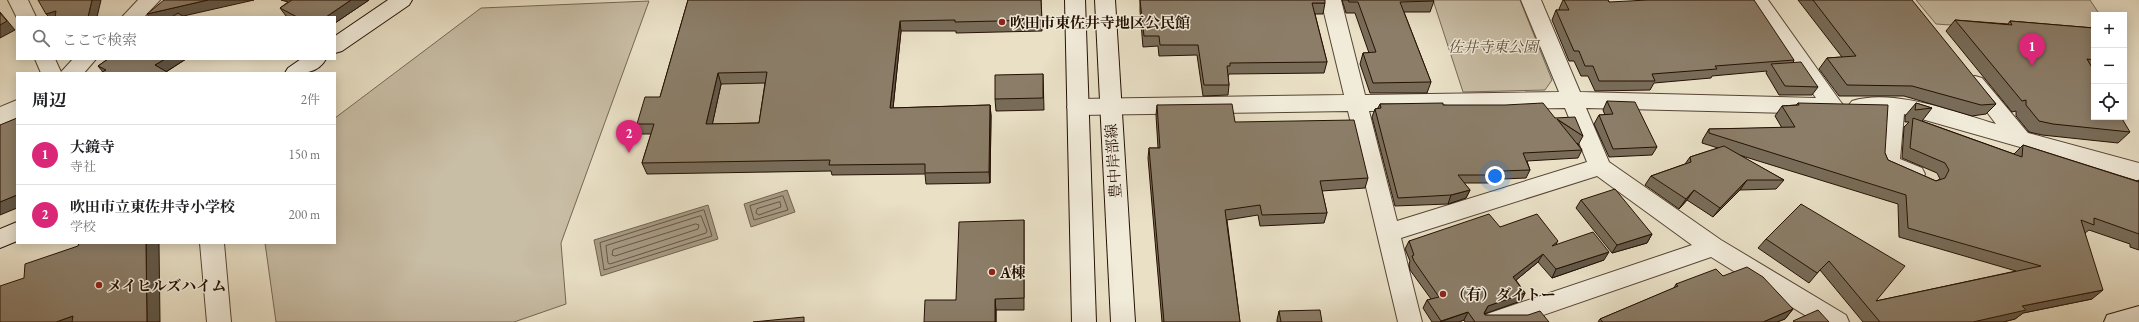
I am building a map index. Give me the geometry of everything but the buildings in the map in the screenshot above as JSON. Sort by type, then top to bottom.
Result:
[{"type":"street","points":[[18,0],[26,16]]},
{"type":"street","points":[[133,16],[150,0]]},
{"type":"street","points":[[336,45],[402,0]]},
{"type":"street","points":[[1075,0],[1084,322]]},
{"type":"street","name":"豊中岸部線","points":[[1105,0],[1123,322]]},
{"type":"street","points":[[1331,0],[1410,322]]},
{"type":"street","points":[[1531,0],[1600,167],[1713,247],[1836,322]]},
{"type":"street","points":[[1758,0],[1833,106]]},
{"type":"street","points":[[45,60],[51,72]]},
{"type":"street","points":[[72,72],[85,60]]},
{"type":"street","points":[[296,72],[314,60]]},
{"type":"street","points":[[1962,66],[2021,139]]},
{"type":"street","points":[[1078,107],[1572,100],[1833,106],[1904,106],[2139,172]]},
{"type":"street","points":[[1893,106],[1889,163],[1928,180]]},
{"type":"street","points":[[0,117],[16,109]]},
{"type":"street","points":[[1389,233],[1600,167]]},
{"type":"street","points":[[0,239],[16,231]]},
{"type":"street","points":[[212,244],[219,322]]},
{"type":"street","points":[[1493,322],[1713,247]]},
{"type":"street","points":[[2116,322],[2139,316]]},
{"type":"green space","name":"佐井寺東公園","points":[[1433,0],[1520,0],[1552,80],[1545,90],[1463,92]]},
{"type":"green space","points":[[1916,0],[2090,0],[2098,12],[2091,12],[2091,35],[1936,24]]},
{"type":"green space","points":[[649,1],[561,243],[566,304],[514,322],[276,322],[265,244],[336,244],[336,117],[481,8]]},
{"type":"green space","points":[[731,40],[819,83],[704,161]]},
{"type":"water","points":[[787,190],[795,212],[751,227],[744,204]]},
{"type":"water","points":[[708,205],[718,239],[601,276],[594,240]]},
{"type":"place","name":"吹田市東佐井寺地区公民館","points":[[1002,22]]},
{"type":"place","name":"大鏡寺","points":[[2032,66]]},
{"type":"place","name":"吹田市立東佐井寺小学校","points":[[629,153]]},
{"type":"place","name":"A棟","points":[[992,272]]},
{"type":"place","name":"メイヒルズハイム","points":[[99,285]]},
{"type":"place","name":"（有）ダイトー","points":[[1443,294]]}]
